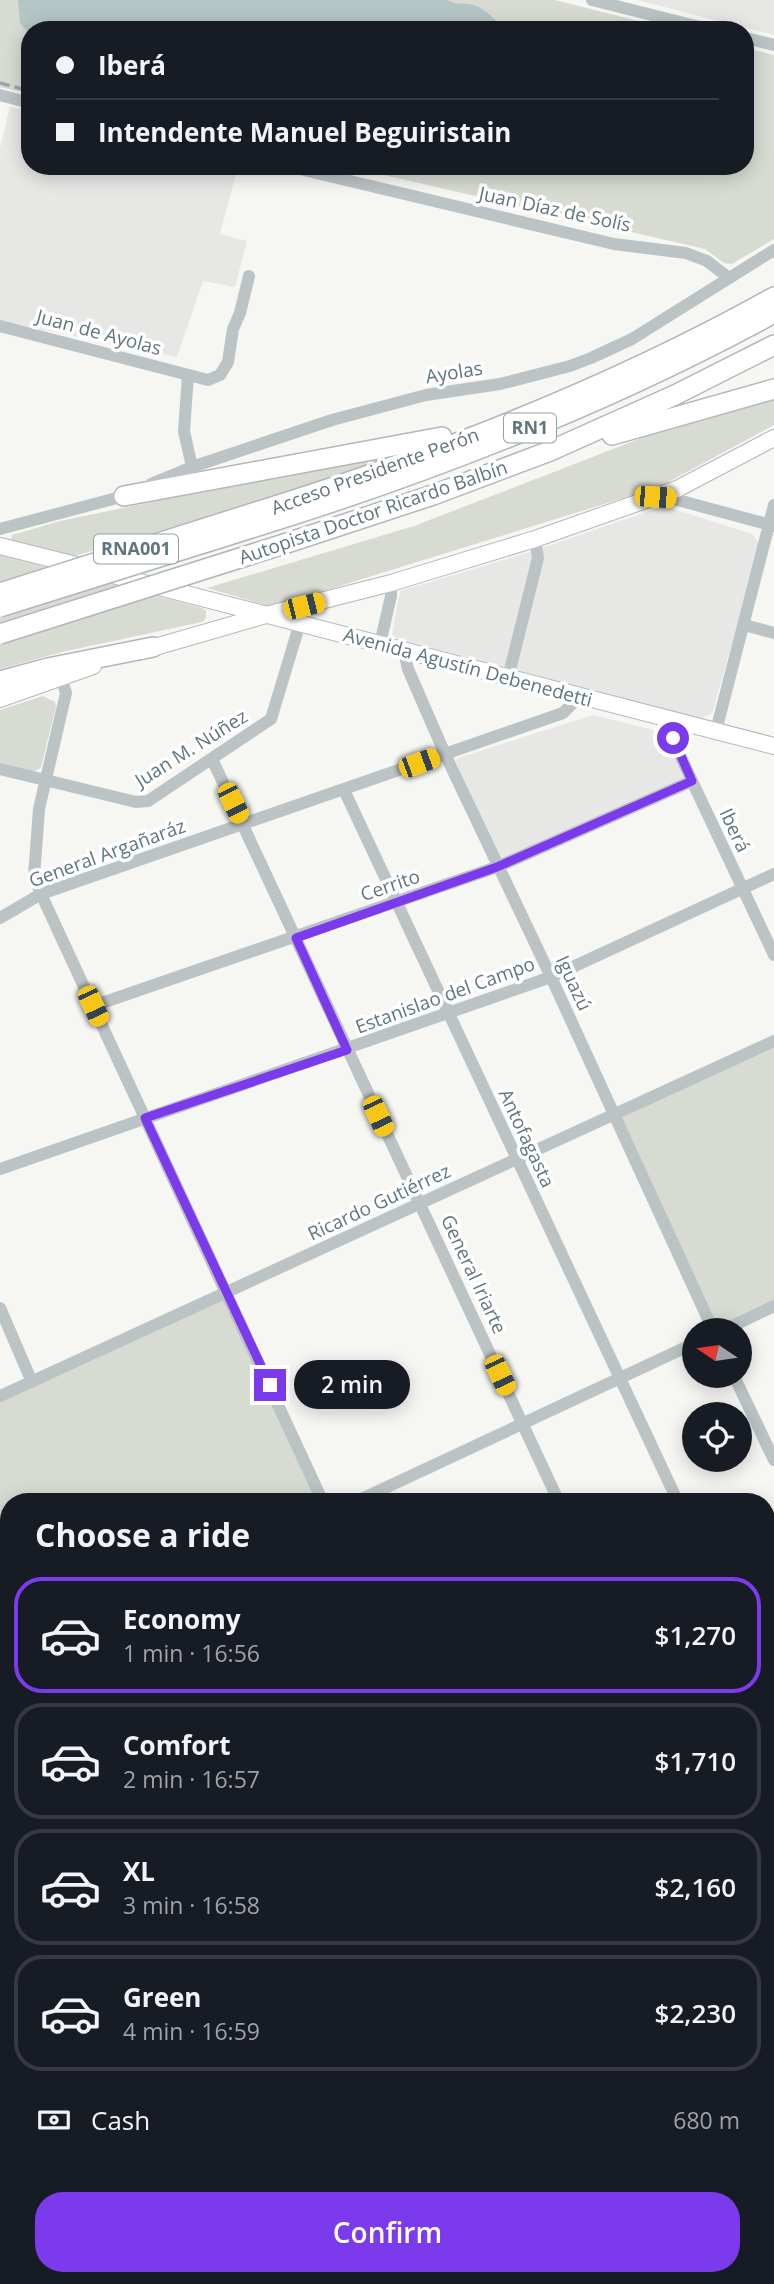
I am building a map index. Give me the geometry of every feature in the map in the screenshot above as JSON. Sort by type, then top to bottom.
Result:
[{"type":"highway","name":"Acceso Presidente Perón","points":[[0,593],[274,514],[537,410],[673,348],[774,297]]},
{"type":"highway","name":"Autopista Doctor Ricardo Balbín","points":[[0,607],[274,514],[432,468],[638,382],[774,313]]},
{"type":"highway","name":"Autopista Doctor Ricardo Balbín","points":[[0,634],[433,495],[550,451],[675,395],[774,345]]},
{"type":"highway","points":[[550,451],[774,389]]},
{"type":"highway","points":[[124,496],[430,440],[537,410]]},
{"type":"highway","points":[[0,681],[48,668],[153,647]]},
{"type":"main road","points":[[0,699],[153,647],[391,583],[535,539],[655,497],[720,468],[774,438]]},
{"type":"main road","name":"Avenida Agustín Debenedetti","points":[[0,546],[774,746]]},
{"type":"street","points":[[592,0],[676,21]]},
{"type":"street","points":[[754,40],[774,45]]},
{"type":"street","points":[[0,96],[21,101]]},
{"type":"street","name":"Juan Díaz de Solís","points":[[325,175],[614,244],[686,253],[706,261],[729,278]]},
{"type":"street","name":"Ayolas","points":[[0,529],[124,496],[191,467],[332,420],[401,401],[500,384],[570,366],[632,339],[774,250]]},
{"type":"street","name":"Juan de Ayolas","points":[[0,326],[208,380],[215,379],[224,370],[233,329],[250,276]]},
{"type":"street","points":[[188,375],[184,431],[191,467]]},
{"type":"street","points":[[655,497],[674,499],[772,525]]},
{"type":"street","points":[[716,730],[772,525],[774,505]]},
{"type":"street","points":[[508,678],[538,558],[535,539]]},
{"type":"street","points":[[380,644],[391,596],[391,583]]},
{"type":"street","name":"Juan M. Núñez","points":[[0,769],[142,803],[266,723],[274,713],[300,623]]},
{"type":"street","points":[[744,625],[774,633]]},
{"type":"street","name":"Iguazú","points":[[404,651],[408,669],[445,754],[708,1318]]},
{"type":"street","points":[[61,677],[65,692],[39,809],[34,876],[319,1493]]},
{"type":"street","name":"General Argañaráz","points":[[0,918],[41,894],[563,713],[580,696]]},
{"type":"street","name":"Iberá","points":[[668,718],[673,738],[692,781],[774,956]]},
{"type":"street","name":"General Iriarte","points":[[212,760],[555,1493]]},
{"type":"street","name":"Cerrito","points":[[93,1006],[497,867],[692,781]]},
{"type":"street","name":"Antofagasta","points":[[344,790],[674,1493]]},
{"type":"street","name":"Estanislao del Campo","points":[[0,1169],[551,977],[774,874]]},
{"type":"street","name":"Ricardo Gutiérrez","points":[[0,1396],[774,1041]]},
{"type":"street","points":[[750,1318],[774,1307]]},
{"type":"street","points":[[0,1308],[32,1382]]},
{"type":"street","points":[[374,1493],[682,1349]]},
{"type":"street","points":[[740,1388],[774,1460]]},
{"type":"shaded area","points":[[0,0],[555,0],[638,21],[21,21],[21,92],[0,87]]},
{"type":"shaded area","points":[[18,0],[447,0],[479,7],[495,21],[21,21],[20,23]]},
{"type":"shaded area","points":[[637,0],[774,0],[774,35],[754,30],[754,21],[719,21]]},
{"type":"shaded area","points":[[754,50],[774,55],[774,239],[732,264],[724,263],[705,249],[384,175],[754,175]]},
{"type":"shaded area","points":[[10,107],[21,109],[21,175],[236,175],[220,234],[247,241],[235,287],[203,281],[177,357],[0,321],[0,148]]},
{"type":"shaded area","points":[[774,399],[774,425],[659,487],[272,607],[207,588],[414,526],[652,434]]},
{"type":"shaded area","points":[[414,448],[289,493],[71,557],[11,541],[12,535],[60,521]]},
{"type":"shaded area","points":[[664,506],[752,534],[760,544],[712,714],[701,718],[398,639],[392,634],[400,591],[533,551]]},
{"type":"shaded area","points":[[0,555],[202,608],[206,611],[206,618],[202,622],[62,652],[0,669]]},
{"type":"shaded area","points":[[43,696],[55,702],[56,707],[41,767],[27,772],[0,764],[0,710]]},
{"type":"shaded area","points":[[593,715],[662,732],[684,779],[501,861],[455,759]]},
{"type":"shaded area","points":[[774,1041],[774,1306],[744,1318],[708,1318],[614,1114]]},
{"type":"shaded area","points":[[227,1294],[319,1493],[0,1493],[0,1396]]},
{"type":"railway","points":[[0,83],[21,89]]},
{"type":"route","points":[[270,1385],[145,1118],[347,1050],[296,938],[497,867],[692,781],[673,738]]}]
